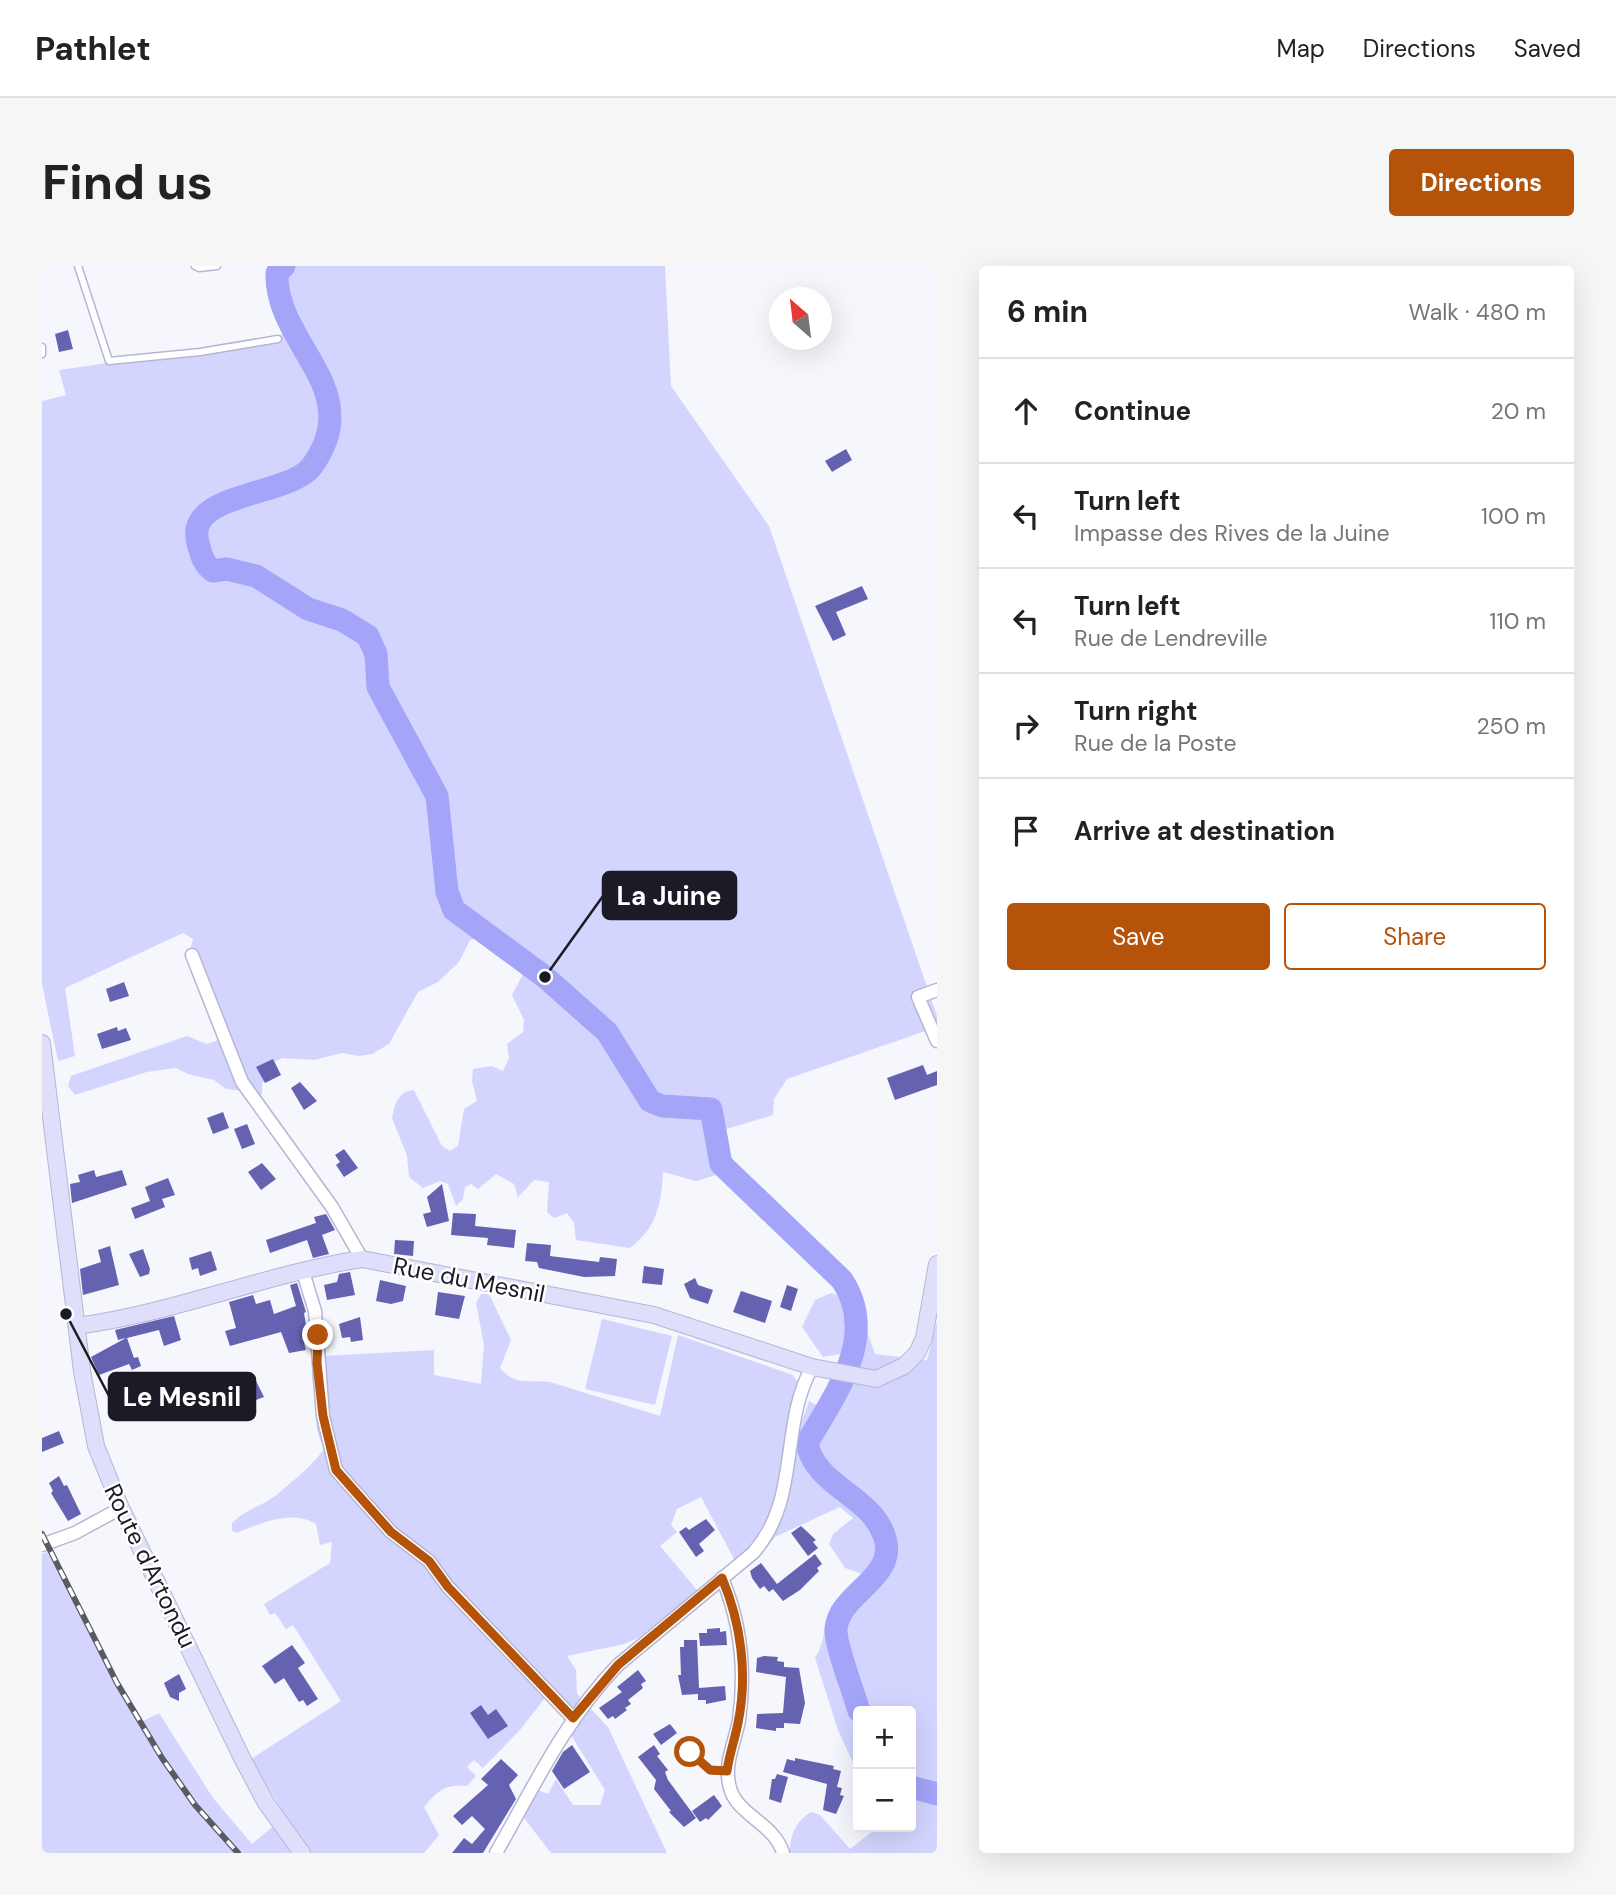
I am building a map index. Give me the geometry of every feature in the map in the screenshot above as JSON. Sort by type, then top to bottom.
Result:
[{"type":"street","points":[[192,955],[242,1082],[332,1207],[362,1259]]},
{"type":"street","points":[[937,990],[918,997],[937,1041]]},
{"type":"street","name":"Route d'Artondu","points":[[42,1043],[77,1326],[94,1438],[121,1508],[266,1803],[302,1853]]},
{"type":"street","name":"Rue du Mesnil","points":[[77,1326],[191,1304],[303,1272],[362,1259],[654,1315],[836,1374],[876,1379],[891,1375],[917,1353],[924,1338],[937,1264]]},
{"type":"street","points":[[303,1272],[315,1311],[323,1416],[336,1470],[391,1532],[429,1561],[448,1587],[573,1718]]},
{"type":"street","points":[[496,1853],[573,1718],[618,1665],[753,1553],[775,1524],[783,1500],[798,1401],[812,1367]]},
{"type":"street","points":[[42,1545],[75,1534],[121,1508]]},
{"type":"street","points":[[722,1578],[735,1610],[742,1672],[739,1721],[727,1771],[730,1791],[775,1835],[783,1853]]},
{"type":"lane","points":[[78,266],[109,361],[200,352],[278,339]]},
{"type":"lane","points":[[195,266],[217,266]]},
{"type":"lane","points":[[42,347],[42,354]]},
{"type":"lane","points":[[690,1752],[710,1770],[727,1771]]},
{"type":"shaded area","points":[[275,266],[665,266],[671,386],[769,526],[937,1016],[937,1027],[787,1079],[774,1099],[773,1115],[723,1130],[729,1160],[720,1174],[696,1181],[663,1172],[656,1214],[646,1232],[630,1248],[576,1240],[574,1223],[567,1213],[554,1218],[547,1212],[549,1182],[534,1180],[518,1197],[514,1184],[496,1174],[478,1189],[471,1184],[465,1187],[463,1199],[456,1206],[448,1184],[440,1181],[423,1188],[409,1177],[407,1156],[392,1118],[401,1096],[414,1090],[442,1146],[450,1151],[458,1146],[464,1109],[477,1101],[472,1081],[473,1069],[492,1066],[503,1071],[509,1058],[507,1044],[523,1032],[524,1020],[512,995],[530,961],[517,946],[504,938],[470,940],[459,962],[438,982],[418,992],[389,1044],[372,1054],[359,1056],[342,1053],[314,1060],[283,1058],[273,1062],[262,1084],[262,1094],[254,1099],[244,1091],[226,1089],[214,1080],[188,1074],[176,1068],[147,1072],[75,1095],[68,1086],[71,1076],[187,1036],[207,1044],[216,1041],[220,1031],[190,950],[193,939],[183,933],[65,988],[75,1056],[58,1061],[42,984],[42,401],[66,395],[59,370],[278,339],[284,331],[272,307],[268,291],[268,283]]},
{"type":"shaded area","points":[[831,1293],[856,1301],[875,1354],[927,1360],[937,1321],[937,1781],[925,1797],[937,1800],[937,1853],[790,1853],[795,1829],[802,1819],[812,1812],[820,1815],[850,1849],[872,1832],[916,1832],[916,1706],[853,1706],[853,1763],[838,1730],[815,1658],[832,1605],[868,1576],[845,1568],[829,1544],[833,1534],[853,1518],[840,1507],[775,1537],[758,1559],[735,1561],[701,1497],[677,1509],[671,1525],[677,1532],[660,1546],[698,1591],[638,1638],[624,1644],[567,1656],[576,1670],[577,1694],[608,1727],[667,1853],[551,1853],[524,1818],[521,1805],[532,1788],[548,1794],[556,1779],[573,1805],[600,1805],[605,1790],[564,1724],[570,1718],[548,1694],[520,1730],[483,1768],[474,1760],[467,1767],[476,1776],[467,1786],[442,1789],[424,1807],[439,1835],[424,1853],[42,1853],[42,1554],[47,1552],[141,1722],[159,1713],[213,1798],[252,1844],[285,1816],[251,1759],[341,1701],[293,1625],[286,1629],[275,1613],[270,1615],[264,1604],[330,1563],[332,1542],[320,1545],[316,1524],[297,1518],[276,1519],[237,1533],[232,1531],[232,1523],[247,1511],[275,1496],[324,1449],[317,1431],[312,1374],[323,1356],[434,1350],[434,1375],[481,1384],[484,1345],[476,1303],[481,1294],[489,1294],[511,1340],[500,1368],[511,1378],[550,1382],[660,1416],[678,1335],[793,1375],[799,1384],[798,1433],[809,1401],[830,1412],[843,1386],[849,1390],[859,1362],[841,1354],[823,1357],[802,1327],[815,1300]]},
{"type":"shaded area","points":[[602,1319],[672,1336],[655,1405],[585,1389]]},
{"type":"building","points":[[68,330],[73,349],[59,352],[55,334]]},
{"type":"building","points":[[846,449],[852,460],[832,472],[825,461]]},
{"type":"building","points":[[862,586],[868,599],[836,612],[846,635],[833,641],[815,606]]},
{"type":"building","points":[[124,982],[129,996],[110,1002],[106,989]]},
{"type":"building","points":[[117,1027],[118,1031],[126,1028],[131,1040],[102,1049],[97,1034]]},
{"type":"building","points":[[273,1059],[281,1075],[265,1083],[256,1067]]},
{"type":"building","points":[[923,1065],[927,1075],[937,1071],[937,1085],[895,1100],[887,1078]]},
{"type":"building","points":[[300,1082],[317,1101],[304,1110],[291,1088]]},
{"type":"building","points":[[223,1112],[229,1128],[213,1134],[207,1118]]},
{"type":"building","points":[[247,1124],[255,1144],[242,1149],[234,1129]]},
{"type":"building","points":[[344,1149],[358,1168],[344,1177],[336,1165],[340,1162],[335,1155]]},
{"type":"building","points":[[262,1163],[276,1179],[261,1190],[248,1172]]},
{"type":"building","points":[[94,1170],[96,1177],[122,1170],[127,1185],[72,1203],[70,1184],[80,1182],[78,1175]]},
{"type":"building","points":[[168,1178],[175,1195],[162,1199],[165,1207],[135,1219],[131,1208],[150,1201],[145,1187]]},
{"type":"building","points":[[442,1184],[449,1221],[427,1227],[423,1214],[431,1212],[427,1197]]},
{"type":"building","points":[[453,1213],[476,1214],[475,1226],[516,1230],[514,1248],[487,1245],[488,1238],[451,1235]]},
{"type":"building","points":[[326,1214],[335,1230],[322,1235],[329,1254],[313,1258],[307,1240],[270,1253],[266,1240],[316,1223],[314,1217]]},
{"type":"building","points":[[395,1240],[414,1241],[413,1256],[394,1254]]},
{"type":"building","points":[[527,1243],[551,1245],[550,1256],[599,1262],[600,1257],[617,1259],[615,1276],[584,1277],[539,1268],[537,1262],[525,1261]]},
{"type":"building","points":[[110,1246],[119,1285],[83,1295],[80,1269],[101,1262],[98,1250]]},
{"type":"building","points":[[143,1249],[150,1269],[149,1274],[140,1277],[129,1254]]},
{"type":"building","points":[[211,1251],[217,1270],[200,1276],[198,1268],[192,1270],[189,1258]]},
{"type":"building","points":[[644,1266],[664,1269],[662,1285],[642,1283]]},
{"type":"building","points":[[350,1272],[355,1295],[327,1300],[324,1285],[337,1282],[339,1274]]},
{"type":"building","points":[[695,1278],[698,1285],[713,1290],[708,1304],[690,1298],[684,1284]]},
{"type":"building","points":[[380,1280],[406,1286],[403,1301],[391,1304],[376,1301]]},
{"type":"building","points":[[297,1283],[306,1312],[309,1343],[304,1343],[306,1350],[289,1353],[281,1332],[230,1346],[225,1331],[236,1328],[229,1302],[253,1295],[256,1304],[270,1300],[274,1314],[296,1306],[290,1285]]},
{"type":"building","points":[[787,1285],[798,1289],[791,1311],[780,1307]]},
{"type":"building","points":[[741,1291],[772,1301],[765,1323],[733,1312]]},
{"type":"building","points":[[438,1292],[465,1296],[459,1319],[435,1315]]},
{"type":"building","points":[[174,1316],[181,1340],[164,1346],[159,1330],[127,1338],[134,1358],[138,1357],[141,1366],[132,1370],[129,1364],[99,1375],[91,1357],[126,1338],[118,1340],[115,1330]]},
{"type":"building","points":[[360,1317],[363,1340],[351,1342],[350,1337],[342,1338],[339,1324]]},
{"type":"building","points":[[252,1373],[264,1397],[230,1410],[219,1389]]},
{"type":"building","points":[[59,1431],[64,1443],[42,1452],[42,1438]]},
{"type":"building","points":[[59,1476],[64,1486],[67,1485],[81,1514],[68,1521],[51,1493],[53,1491],[49,1483]]},
{"type":"building","points":[[706,1519],[715,1530],[699,1544],[704,1551],[696,1557],[679,1532],[686,1527],[689,1530]]},
{"type":"building","points":[[801,1526],[816,1540],[813,1542],[818,1548],[808,1556],[791,1533]]},
{"type":"building","points":[[815,1554],[822,1564],[817,1568],[819,1571],[800,1590],[783,1601],[773,1589],[769,1592],[764,1586],[760,1589],[752,1578],[750,1571],[761,1563],[777,1584]]},
{"type":"building","points":[[720,1628],[720,1632],[726,1631],[727,1645],[700,1646],[699,1633]]},
{"type":"building","points":[[684,1640],[697,1640],[699,1688],[725,1686],[726,1700],[706,1704],[706,1700],[698,1700],[698,1694],[682,1695],[678,1675],[681,1675],[680,1647],[684,1647]]},
{"type":"building","points":[[292,1645],[305,1663],[298,1668],[318,1699],[307,1706],[303,1700],[299,1702],[284,1678],[275,1684],[262,1666]]},
{"type":"building","points":[[778,1657],[777,1661],[784,1662],[784,1667],[799,1668],[805,1703],[800,1724],[784,1723],[784,1728],[776,1728],[776,1731],[756,1728],[757,1714],[783,1713],[786,1677],[756,1672],[757,1658]]},
{"type":"building","points":[[638,1670],[646,1681],[641,1684],[643,1688],[628,1700],[631,1704],[625,1708],[627,1710],[615,1719],[613,1716],[608,1719],[599,1708],[622,1692],[617,1687]]},
{"type":"building","points":[[179,1674],[186,1689],[179,1693],[179,1701],[170,1697],[164,1683]]},
{"type":"building","points":[[481,1705],[488,1715],[496,1709],[508,1726],[488,1739],[470,1713]]},
{"type":"building","points":[[670,1724],[677,1733],[661,1745],[653,1734]]},
{"type":"building","points":[[572,1745],[590,1772],[564,1789],[552,1771],[563,1752]]},
{"type":"building","points":[[654,1745],[660,1754],[657,1756],[668,1770],[665,1772],[668,1780],[696,1818],[684,1827],[669,1812],[671,1811],[654,1789],[656,1780],[638,1757]]},
{"type":"building","points":[[795,1758],[834,1766],[833,1769],[841,1771],[837,1787],[842,1788],[840,1795],[844,1796],[836,1814],[823,1810],[827,1784],[783,1772],[787,1759],[795,1761]]},
{"type":"building","points":[[501,1759],[518,1775],[509,1785],[516,1799],[483,1853],[452,1853],[464,1838],[472,1844],[485,1829],[472,1816],[462,1825],[453,1816],[488,1785],[481,1779]]},
{"type":"building","points":[[777,1774],[788,1777],[781,1803],[769,1799],[772,1779],[775,1779]]},
{"type":"building","points":[[714,1795],[722,1806],[708,1820],[706,1818],[700,1822],[692,1811]]},
{"type":"waterway","points":[[284,266],[277,273],[280,299],[289,323],[325,390],[330,413],[326,439],[312,466],[300,476],[222,504],[207,513],[198,526],[198,543],[203,558],[213,571],[227,569],[256,576],[308,609],[342,620],[368,636],[376,654],[378,687],[437,796],[447,892],[454,910],[545,977],[607,1032],[650,1101],[662,1106],[711,1109],[721,1164],[842,1280],[852,1301],[856,1322],[855,1343],[841,1384],[807,1443],[820,1470],[877,1521],[887,1550],[884,1563],[877,1574],[847,1605],[836,1629],[857,1706]]},
{"type":"waterway","points":[[916,1788],[937,1794]]},
{"type":"railway","points":[[42,1534],[117,1683],[162,1758],[195,1805],[238,1853]]},
{"type":"place","name":"La Juine","points":[[545,977]]},
{"type":"place","name":"Le Mesnil","points":[[66,1314]]},
{"type":"route","points":[[318,1335],[317,1363],[323,1416],[336,1470],[346,1485],[391,1532],[429,1561],[448,1587],[573,1718],[618,1665],[722,1578],[735,1610],[739,1633],[742,1672],[739,1721],[727,1771],[710,1770],[690,1752]]}]
